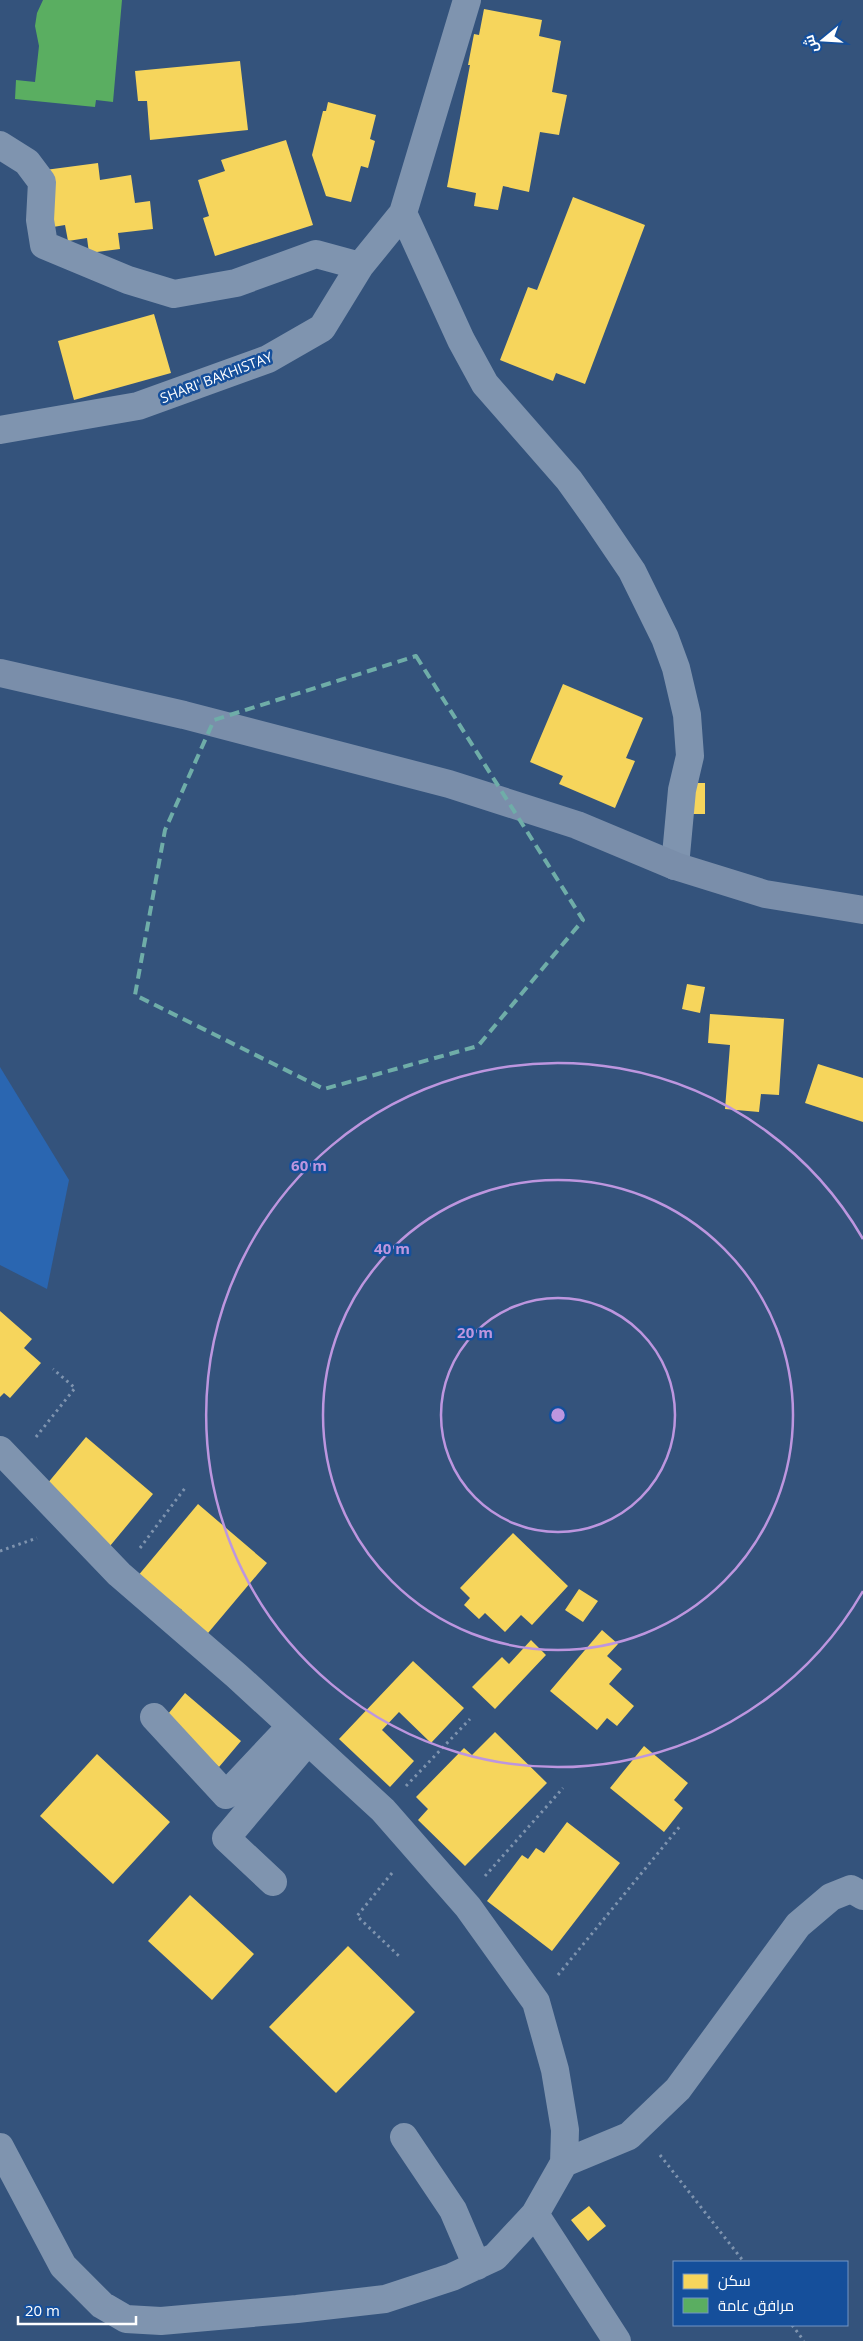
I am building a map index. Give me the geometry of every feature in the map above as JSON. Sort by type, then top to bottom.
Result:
[{"type":"main road","points":[[0,673],[184,715],[449,784],[577,825],[675,866],[766,894],[863,910]]},
{"type":"street","points":[[467,0],[403,213],[461,340],[485,384],[569,480],[594,515],[632,570],[664,638],[676,668],[687,715],[690,756],[682,790],[675,866]]},
{"type":"street","points":[[0,145],[27,162],[42,182],[40,220],[44,245],[128,280],[174,294],[236,282],[316,254],[360,266]]},
{"type":"street","name":"SHARI' BAKHISTAY","points":[[0,430],[138,406],[268,359],[322,328],[360,266],[403,213]]},
{"type":"street","points":[[0,2147],[64,2266],[102,2305],[126,2319],[181,2319],[297,2310],[385,2299],[452,2277],[495,2257],[535,2214],[564,2163],[565,2130],[555,2070],[536,2002],[468,1907],[383,1810],[119,1574],[6,1457]]},
{"type":"street","points":[[154,1717],[226,1795],[300,1734]]},
{"type":"street","points":[[273,1882],[226,1838],[300,1734]]},
{"type":"street","points":[[564,2163],[629,2136],[678,2089],[798,1925],[832,1897],[851,1888],[863,1896]]},
{"type":"street","points":[[404,2137],[453,2210],[476,2266]]},
{"type":"street","points":[[535,2214],[617,2341]]},
{"type":"path","points":[[6,1457],[75,1388],[53,1369]]},
{"type":"path","points":[[119,1574],[186,1488]]},
{"type":"path","points":[[383,1810],[470,1720]]},
{"type":"path","points":[[468,1907],[483,1878],[563,1788]]},
{"type":"path","points":[[536,2002],[681,1825]]},
{"type":"path","points":[[401,1958],[357,1916],[415,1846]]},
{"type":"path","points":[[638,2127],[743,2261]]},
{"type":"path","points":[[793,2326],[804,2341]]},
{"type":"highlighted area","points":[[416,656],[583,920],[478,1046],[324,1089],[135,995],[165,830],[214,720]]},
{"type":"shaded area","points":[[0,1067],[69,1180],[47,1289],[0,1265]]},
{"type":"building: سكن","points":[[484,9],[542,20],[539,36],[561,41],[552,92],[567,95],[559,135],[540,132],[529,192],[503,186],[498,210],[474,206],[476,193],[447,187],[474,34],[479,35]]},
{"type":"building: سكن","points":[[240,61],[248,130],[150,140],[147,101],[138,101],[135,71]]},
{"type":"building: سكن","points":[[328,102],[376,115],[370,139],[375,141],[368,168],[361,166],[351,202],[326,196],[312,155],[323,111],[326,111]]},
{"type":"building: سكن","points":[[286,140],[313,225],[215,256],[203,218],[209,216],[198,180],[225,171],[221,160]]},
{"type":"building: سكن","points":[[98,163],[100,180],[131,175],[135,203],[150,201],[153,229],[118,233],[120,249],[89,253],[87,238],[68,241],[65,225],[53,227],[45,170]]},
{"type":"building: سكن","points":[[573,197],[645,225],[585,384],[556,373],[553,381],[500,360],[528,287],[537,290]]},
{"type":"building: سكن","points":[[154,314],[171,373],[74,400],[58,341]]},
{"type":"building: سكن","points":[[563,684],[643,718],[626,758],[635,761],[615,808],[559,784],[563,776],[530,762]]},
{"type":"building: سكن","points":[[692,783],[705,783],[705,814],[692,814]]},
{"type":"building: سكن","points":[[687,984],[705,987],[700,1013],[682,1009]]},
{"type":"building: سكن","points":[[710,1014],[784,1019],[779,1095],[761,1094],[759,1112],[725,1109],[730,1045],[708,1043]]},
{"type":"building: سكن","points":[[818,1064],[863,1078],[863,1122],[805,1103]]},
{"type":"building: سكن","points":[[0,1311],[32,1339],[24,1348],[41,1363],[10,1398],[4,1393],[0,1397]]},
{"type":"building: سكن","points":[[86,1437],[153,1494],[110,1546],[42,1490]]},
{"type":"building: سكن","points":[[198,1504],[267,1563],[203,1639],[177,1617],[182,1610],[137,1577]]},
{"type":"building: سكن","points":[[513,1533],[568,1586],[532,1625],[521,1615],[505,1632],[485,1613],[479,1619],[464,1605],[470,1598],[460,1588]]},
{"type":"building: سكن","points":[[579,1589],[598,1601],[583,1622],[565,1610]]},
{"type":"building: سكن","points":[[602,1630],[618,1644],[607,1656],[622,1669],[609,1684],[634,1706],[617,1726],[607,1718],[597,1730],[550,1691]]},
{"type":"building: سكن","points":[[531,1640],[546,1655],[495,1709],[472,1687],[502,1657],[509,1664]]},
{"type":"building: سكن","points":[[413,1661],[464,1708],[431,1743],[399,1712],[382,1730],[414,1761],[390,1787],[339,1739]]},
{"type":"building: سكن","points":[[185,1693],[241,1741],[219,1767],[164,1719]]},
{"type":"building: سكن","points":[[495,1732],[547,1783],[465,1866],[418,1820],[428,1809],[416,1797],[464,1748],[472,1755]]},
{"type":"building: سكن","points":[[644,1746],[688,1783],[674,1800],[683,1808],[664,1832],[610,1788]]},
{"type":"building: سكن","points":[[97,1754],[170,1822],[113,1884],[40,1816]]},
{"type":"building: سكن","points":[[567,1822],[620,1863],[552,1951],[487,1901],[522,1855],[528,1859],[536,1848],[544,1853]]},
{"type":"building: سكن","points":[[190,1895],[254,1954],[212,2000],[148,1941]]},
{"type":"building: سكن","points":[[348,1946],[415,2012],[336,2093],[269,2027]]},
{"type":"building: سكن","points":[[589,2206],[606,2226],[588,2241],[571,2220]]},
{"type":"building: مرافق عامة","points":[[43,0],[122,0],[113,102],[96,100],[95,107],[15,99],[16,80],[35,82],[39,46],[35,26],[37,13]]}]
